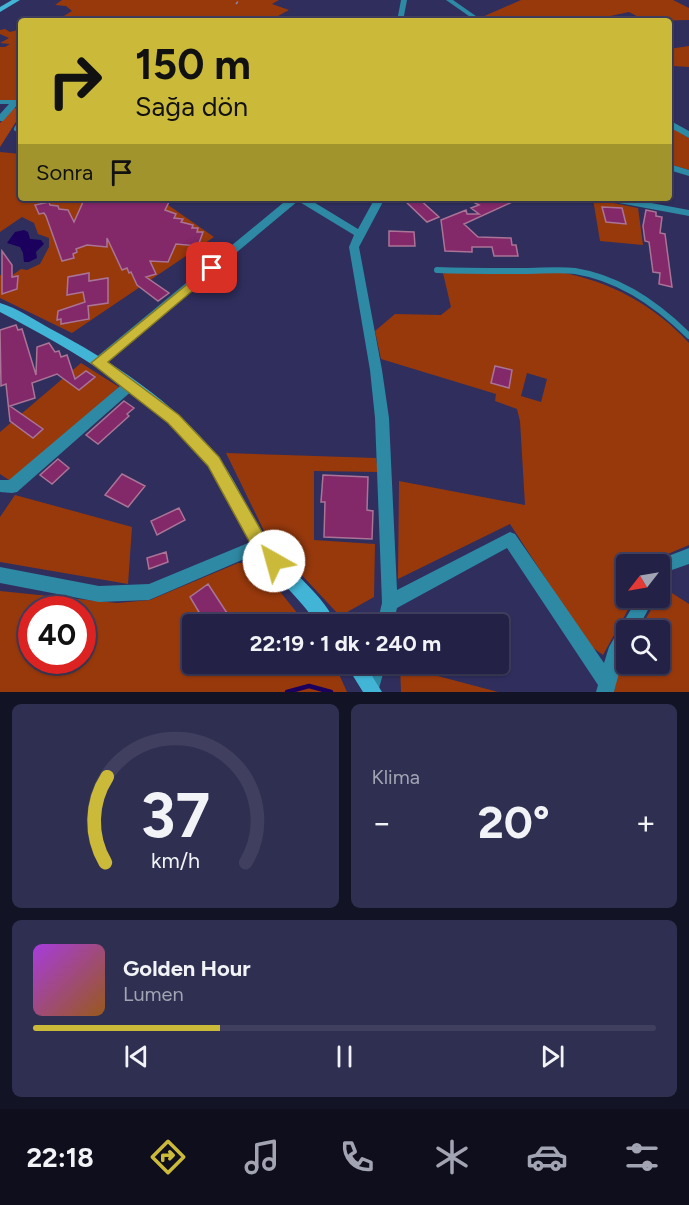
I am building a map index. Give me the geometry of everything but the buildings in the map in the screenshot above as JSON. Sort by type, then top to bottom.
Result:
[{"type":"street","points":[[0,10],[17,0]]},
{"type":"street","points":[[401,18],[404,0]]},
{"type":"street","points":[[449,0],[476,18]]},
{"type":"street","points":[[0,102],[18,103]]},
{"type":"street","points":[[0,119],[18,103]]},
{"type":"street","points":[[672,125],[689,135]]},
{"type":"street","points":[[672,168],[689,173]]},
{"type":"street","points":[[98,363],[291,201]]},
{"type":"street","points":[[305,201],[358,233]]},
{"type":"street","points":[[379,201],[375,212],[358,233],[354,247],[376,370],[383,428],[390,603],[387,614]]},
{"type":"street","points":[[624,201],[689,213]]},
{"type":"street","points":[[0,307],[66,341],[130,385],[174,419],[213,462],[260,544],[321,614]]},
{"type":"street","points":[[0,486],[12,487],[130,385]]},
{"type":"street","points":[[390,603],[510,539],[606,686]]},
{"type":"street","points":[[0,575],[99,594],[148,592],[260,544]]},
{"type":"street","points":[[670,563],[689,556]]},
{"type":"street","points":[[606,686],[616,651]]},
{"type":"street","points":[[361,674],[372,690]]},
{"type":"street","points":[[372,690],[374,674]]},
{"type":"lane","points":[[437,270],[558,269],[584,273],[613,282],[639,295],[689,336]]},
{"type":"path","points":[[236,4],[239,0]]},
{"type":"shaded area","points":[[62,0],[279,0],[272,4],[289,10],[274,18],[56,18],[72,11],[66,6],[55,5]]},
{"type":"shaded area","points":[[521,0],[673,0],[689,8],[689,20],[640,18],[629,12],[601,18],[480,18]]},
{"type":"shaded area","points":[[5,29],[10,32],[18,30],[18,101],[0,100],[0,47],[10,44],[0,43],[9,38],[0,34],[0,30]]},
{"type":"shaded area","points":[[689,46],[689,67],[673,66],[672,49]]},
{"type":"shaded area","points":[[14,108],[18,109],[18,119],[0,147],[0,123]]},
{"type":"shaded area","points":[[672,128],[689,138],[689,170],[672,165]]},
{"type":"shaded area","points":[[0,152],[18,154],[18,201],[162,201],[214,237],[72,333],[0,298],[0,275],[11,276],[21,269],[27,270],[40,264],[49,247],[49,238],[38,234],[34,223],[22,217],[0,232]]},
{"type":"shaded area","points":[[593,201],[638,208],[643,245],[600,241]]},
{"type":"shaded area","points":[[24,230],[28,232],[30,239],[41,240],[44,244],[36,252],[37,258],[29,262],[24,262],[20,247],[7,243],[15,232]]},
{"type":"shaded area","points":[[559,272],[596,282],[630,297],[661,317],[689,343],[689,545],[668,554],[616,554],[616,608],[629,608],[622,620],[616,620],[616,631],[603,655],[589,645],[510,524],[398,579],[399,481],[525,505],[520,421],[517,409],[495,401],[496,394],[381,359],[375,331],[395,314],[441,315],[451,307],[443,273]],"holes":[[[527,373],[547,379],[541,402],[521,396]]]},
{"type":"shaded area","points":[[81,363],[119,387],[12,482],[0,474],[0,432]]},
{"type":"shaded area","points":[[226,453],[376,458],[378,472],[314,471],[314,540],[375,544],[374,597],[344,614],[338,614],[268,539]]},
{"type":"shaded area","points":[[15,495],[132,527],[128,584],[0,562],[0,517]]},
{"type":"shaded area","points":[[238,563],[257,563],[298,614],[182,614],[182,674],[339,674],[347,692],[0,692],[0,591],[49,596],[18,596],[18,674],[96,674],[96,601],[117,603],[150,600]]},
{"type":"shaded area","points":[[670,592],[689,604],[689,692],[614,692],[617,674],[670,674],[670,620],[645,620],[652,608],[670,608]]},
{"type":"shaded area","points":[[400,674],[430,674],[498,692],[401,692]]},
{"type":"waterway","points":[[287,692],[309,686],[331,692]]},
{"type":"route","points":[[212,268],[98,363],[126,380],[174,419],[213,462],[260,544],[274,561]]}]
